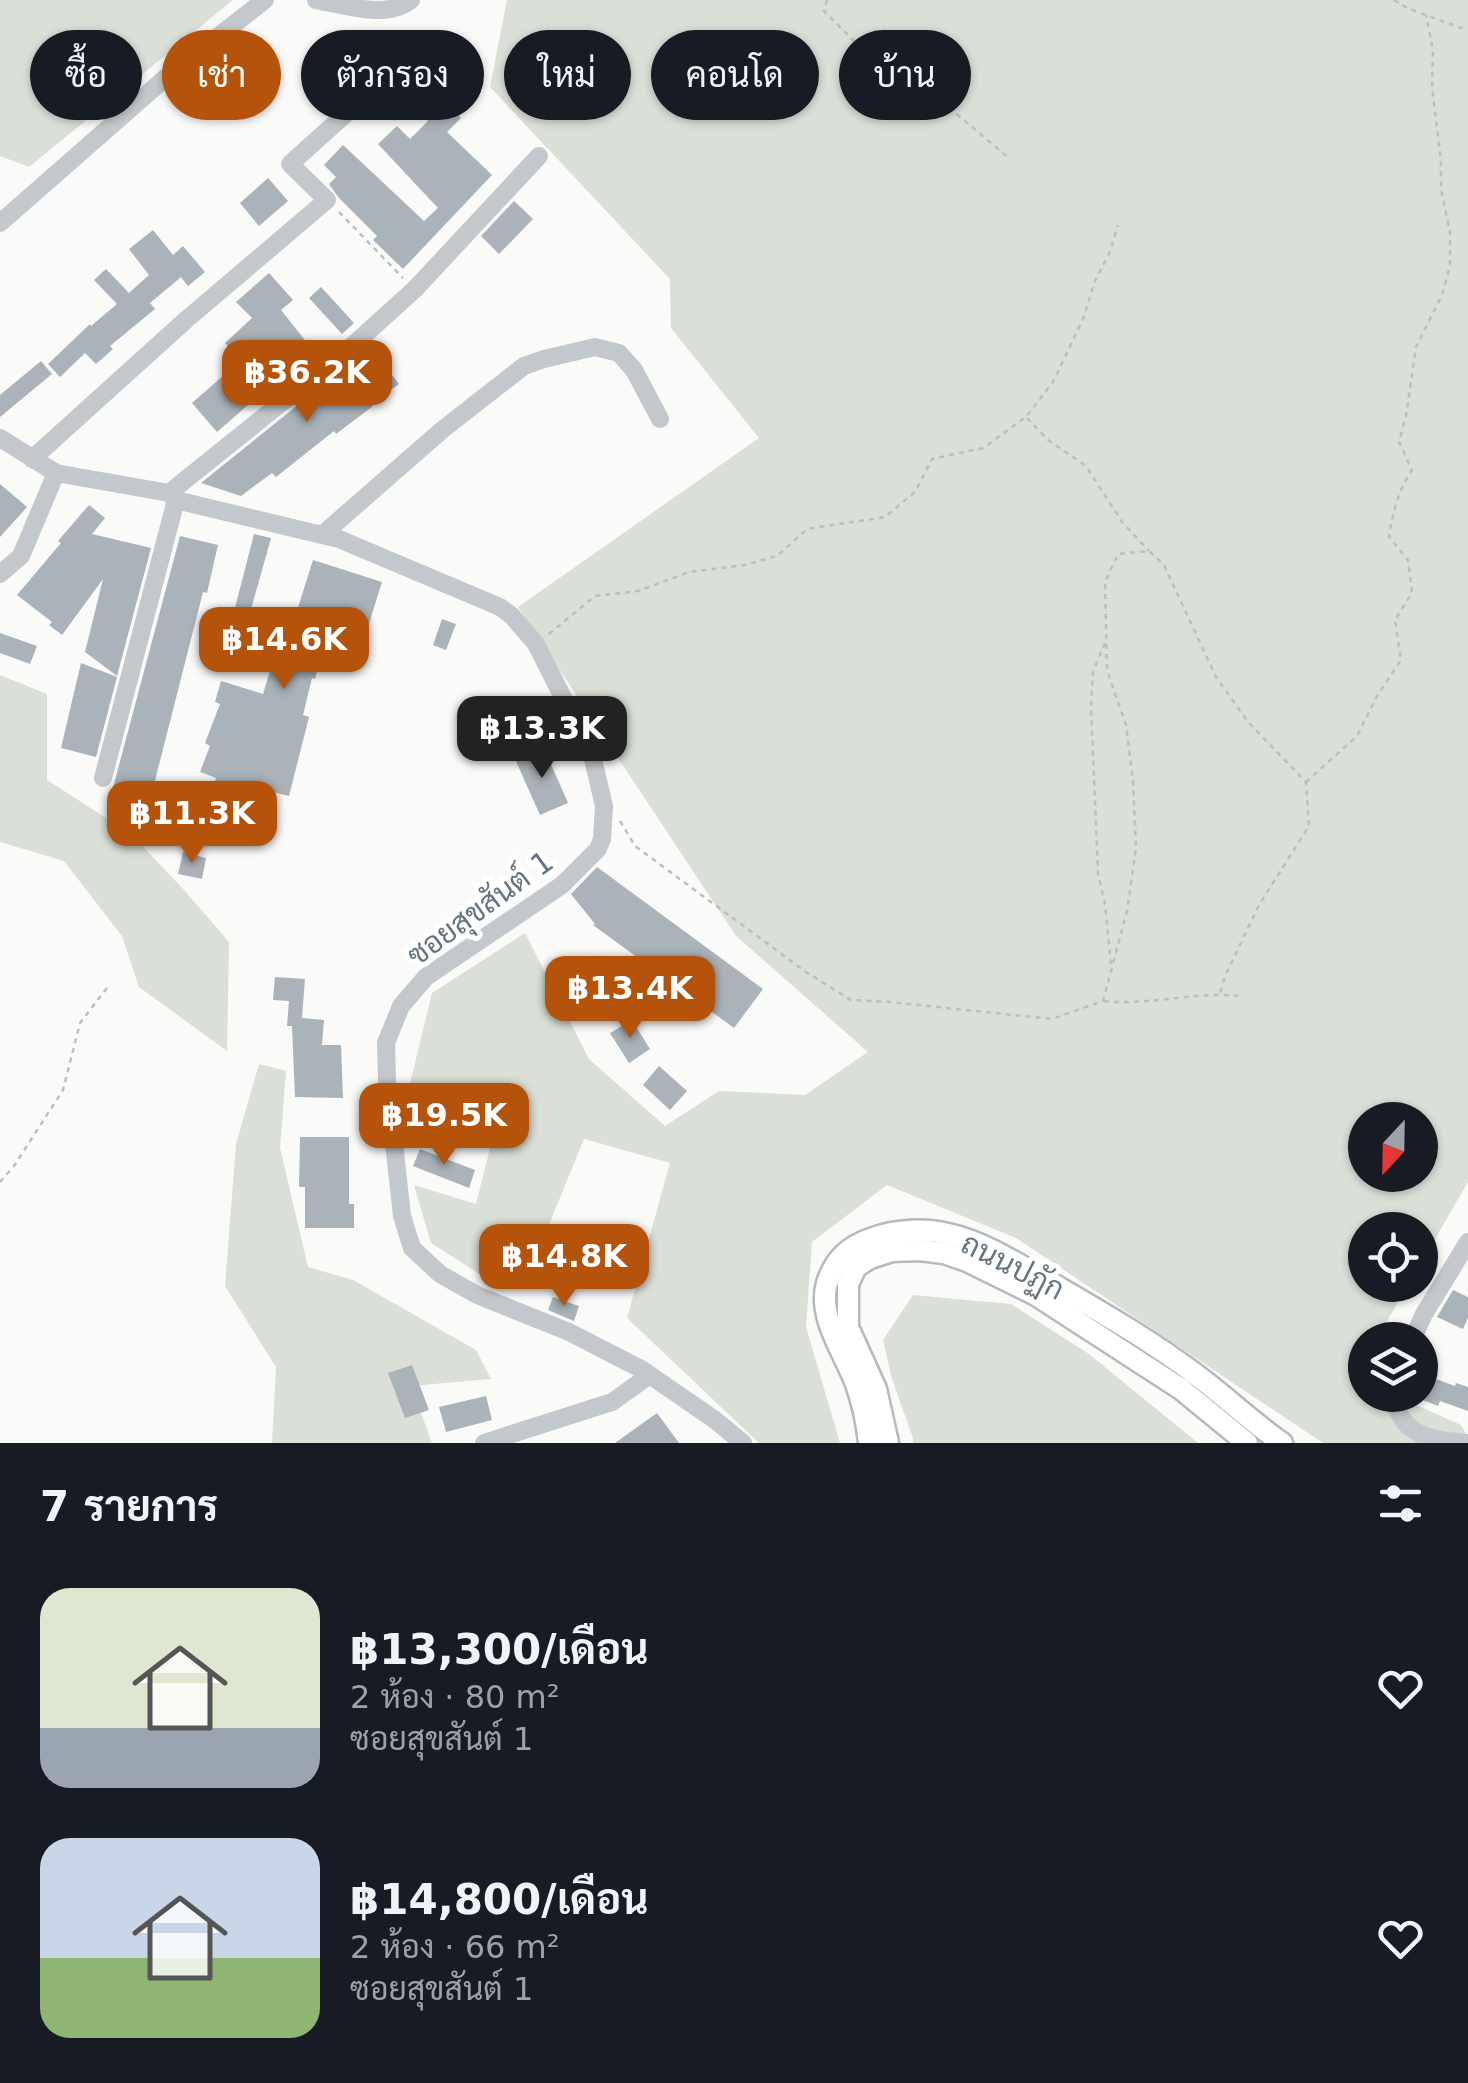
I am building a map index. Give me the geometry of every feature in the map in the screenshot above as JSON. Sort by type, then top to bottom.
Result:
[{"type":"main road","name":"ถนนปฏัก","points":[[869,1443],[867,1418],[828,1314],[826,1286],[838,1258],[854,1246],[886,1234],[927,1230],[950,1234],[998,1254],[1115,1321],[1196,1374],[1282,1443]]},
{"type":"main road","name":"ถนนปฏัก","points":[[888,1443],[876,1389],[848,1328],[848,1284],[856,1268],[870,1258],[920,1250],[967,1261],[1036,1295],[1181,1389],[1247,1443]]},
{"type":"street","points":[[0,223],[171,72],[266,0]]},
{"type":"street","points":[[316,0],[384,11],[411,0]]},
{"type":"street","points":[[32,459],[326,200],[290,164],[339,120]]},
{"type":"street","points":[[103,778],[173,497],[415,289],[539,156]]},
{"type":"street","points":[[322,534],[442,430],[524,366],[544,359],[595,347],[619,353],[634,370],[660,419]]},
{"type":"street","name":"ซอยสุขสันต์ 1","points":[[0,438],[56,473],[173,497],[339,539],[488,601],[512,616],[536,644],[592,755],[604,806],[604,826],[598,849],[562,885],[426,977],[401,1006],[386,1043],[402,1216],[412,1248],[440,1274],[477,1295],[569,1332],[650,1375],[743,1443]]},
{"type":"street","points":[[0,574],[21,556],[56,473]]},
{"type":"street","points":[[1420,1322],[1468,1242]]},
{"type":"street","points":[[484,1443],[612,1402],[650,1375]]},
{"type":"street","points":[[1399,1412],[1414,1430],[1431,1439],[1468,1443]]},
{"type":"path","points":[[827,0],[824,11],[862,49],[946,105],[1010,159]]},
{"type":"path","points":[[1394,0],[1461,28],[1468,26]]},
{"type":"path","points":[[1306,782],[1357,736],[1401,660],[1396,620],[1412,593],[1408,560],[1389,537],[1401,486],[1412,470],[1399,442],[1416,347],[1442,296],[1450,266],[1450,232],[1441,189],[1432,87],[1433,50],[1426,15]]},
{"type":"path","points":[[326,200],[415,289]]},
{"type":"path","points":[[536,644],[596,596],[638,591],[689,572],[745,565],[778,556],[806,528],[885,517],[915,492],[932,459],[983,448],[1026,417],[1053,382],[1083,320],[1118,225]]},
{"type":"path","points":[[1026,417],[1048,440],[1086,466],[1122,522],[1164,565],[1216,677],[1249,722],[1306,782],[1309,826],[1252,920],[1220,994]]},
{"type":"path","points":[[1103,1001],[1128,911],[1136,848],[1126,725],[1106,670],[1105,582],[1118,554],[1149,551]]},
{"type":"path","points":[[1106,641],[1093,672],[1090,708],[1098,873],[1112,968]]},
{"type":"path","points":[[604,806],[621,821],[635,846],[850,1000],[1052,1019],[1103,1001],[1129,1004],[1196,994],[1239,996]]},
{"type":"path","points":[[0,1182],[63,1090],[80,1023],[110,984]]},
{"type":"shaded area","points":[[0,0],[233,0],[196,30],[162,30],[162,58],[142,74],[142,30],[30,30],[30,120],[86,120],[29,167],[0,156]]},
{"type":"shaded area","points":[[507,0],[1468,0],[1468,1182],[1438,1234],[1438,1212],[1348,1212],[1348,1302],[1398,1302],[1386,1322],[1348,1322],[1348,1412],[1432,1412],[1461,1425],[1468,1443],[1323,1443],[1016,1238],[887,1185],[812,1242],[806,1327],[840,1443],[759,1443],[627,1318],[670,1163],[584,1139],[528,1276],[503,1289],[431,1243],[414,1185],[476,1204],[490,1148],[446,1141],[407,1096],[432,993],[525,933],[589,1059],[665,1126],[719,1091],[805,1095],[868,1052],[736,936],[518,607],[759,438],[671,328],[670,279],[521,120],[631,120],[631,30],[504,30],[504,102],[490,87]]},
{"type":"shaded area","points":[[0,675],[47,694],[47,780],[131,834],[229,942],[227,1051],[139,987],[122,936],[64,861],[0,842]]},
{"type":"shaded area","points":[[259,1064],[286,1071],[280,1148],[308,1267],[353,1280],[476,1350],[491,1379],[411,1386],[432,1443],[272,1443],[276,1367],[225,1286],[236,1144]]},
{"type":"shaded area","points":[[913,1295],[1011,1304],[1089,1354],[1198,1443],[913,1443],[883,1340]]},
{"type":"building","points":[[459,120],[447,132],[492,175],[403,269],[339,198],[329,184],[336,177],[324,165],[343,145],[424,221],[438,208],[378,144],[397,126],[410,139],[428,121]]},
{"type":"building","points":[[268,178],[288,201],[259,226],[240,203]]},
{"type":"building","points":[[514,201],[533,219],[499,254],[481,236]]},
{"type":"building","points":[[153,230],[173,255],[183,246],[205,272],[188,286],[181,277],[150,303],[155,309],[110,346],[113,349],[96,364],[85,353],[60,377],[48,364],[117,304],[94,280],[106,269],[129,293],[149,275],[129,249]]},
{"type":"building","points":[[269,273],[293,300],[281,310],[312,349],[217,432],[192,403],[241,360],[225,343],[252,318],[236,302]]},
{"type":"building","points":[[321,287],[354,323],[342,334],[309,298]]},
{"type":"building","points":[[370,347],[399,384],[373,406],[276,477],[272,473],[241,496],[201,483]]},
{"type":"building","points":[[41,361],[52,374],[0,417],[0,395]]},
{"type":"building","points":[[0,484],[27,507],[0,537]]},
{"type":"building","points":[[89,505],[105,518],[92,534],[151,548],[117,676],[85,652],[103,579],[62,635],[49,625],[52,622],[17,595]]},
{"type":"building","points":[[254,534],[271,538],[234,670],[220,666]]},
{"type":"building","points":[[180,536],[218,545],[148,808],[110,799]]},
{"type":"building","points":[[313,560],[382,582],[367,630],[363,628],[355,653],[324,643],[303,715],[309,717],[289,796],[252,787],[245,820],[208,812],[216,778],[200,772],[210,746],[205,743],[220,704],[215,702],[221,681],[263,694],[288,612],[296,614]]},
{"type":"building","points":[[442,619],[456,624],[446,650],[433,645]]},
{"type":"building","points":[[0,633],[37,646],[30,664],[0,653]]},
{"type":"building","points":[[81,663],[117,677],[96,757],[61,748]]},
{"type":"building","points":[[543,746],[568,803],[540,815],[515,759]]},
{"type":"building","points":[[183,852],[206,858],[202,879],[178,874]]},
{"type":"building","points":[[597,867],[763,989],[734,1028],[593,925],[571,894]]},
{"type":"building","points":[[275,977],[305,979],[302,1018],[324,1020],[322,1045],[341,1045],[343,1098],[295,1097],[292,1026],[287,1026],[289,1001],[273,1000]]},
{"type":"building","points":[[632,1020],[650,1049],[629,1063],[610,1033]]},
{"type":"building","points":[[659,1066],[687,1091],[670,1110],[643,1085]]},
{"type":"building","points":[[300,1137],[349,1137],[349,1204],[354,1204],[354,1228],[305,1228],[305,1187],[299,1187]]},
{"type":"building","points":[[420,1149],[475,1170],[469,1188],[413,1166]]},
{"type":"building","points":[[1453,1290],[1468,1297],[1468,1318],[1463,1329],[1437,1317]]},
{"type":"building","points":[[553,1297],[579,1306],[574,1321],[548,1310]]},
{"type":"building","points":[[412,1365],[429,1410],[405,1418],[388,1373]]},
{"type":"building","points":[[1438,1380],[1468,1387],[1468,1411],[1440,1401],[1438,1406]]},
{"type":"building","points":[[486,1396],[492,1420],[446,1432],[439,1407]]},
{"type":"building","points":[[657,1413],[679,1443],[615,1443]]}]
